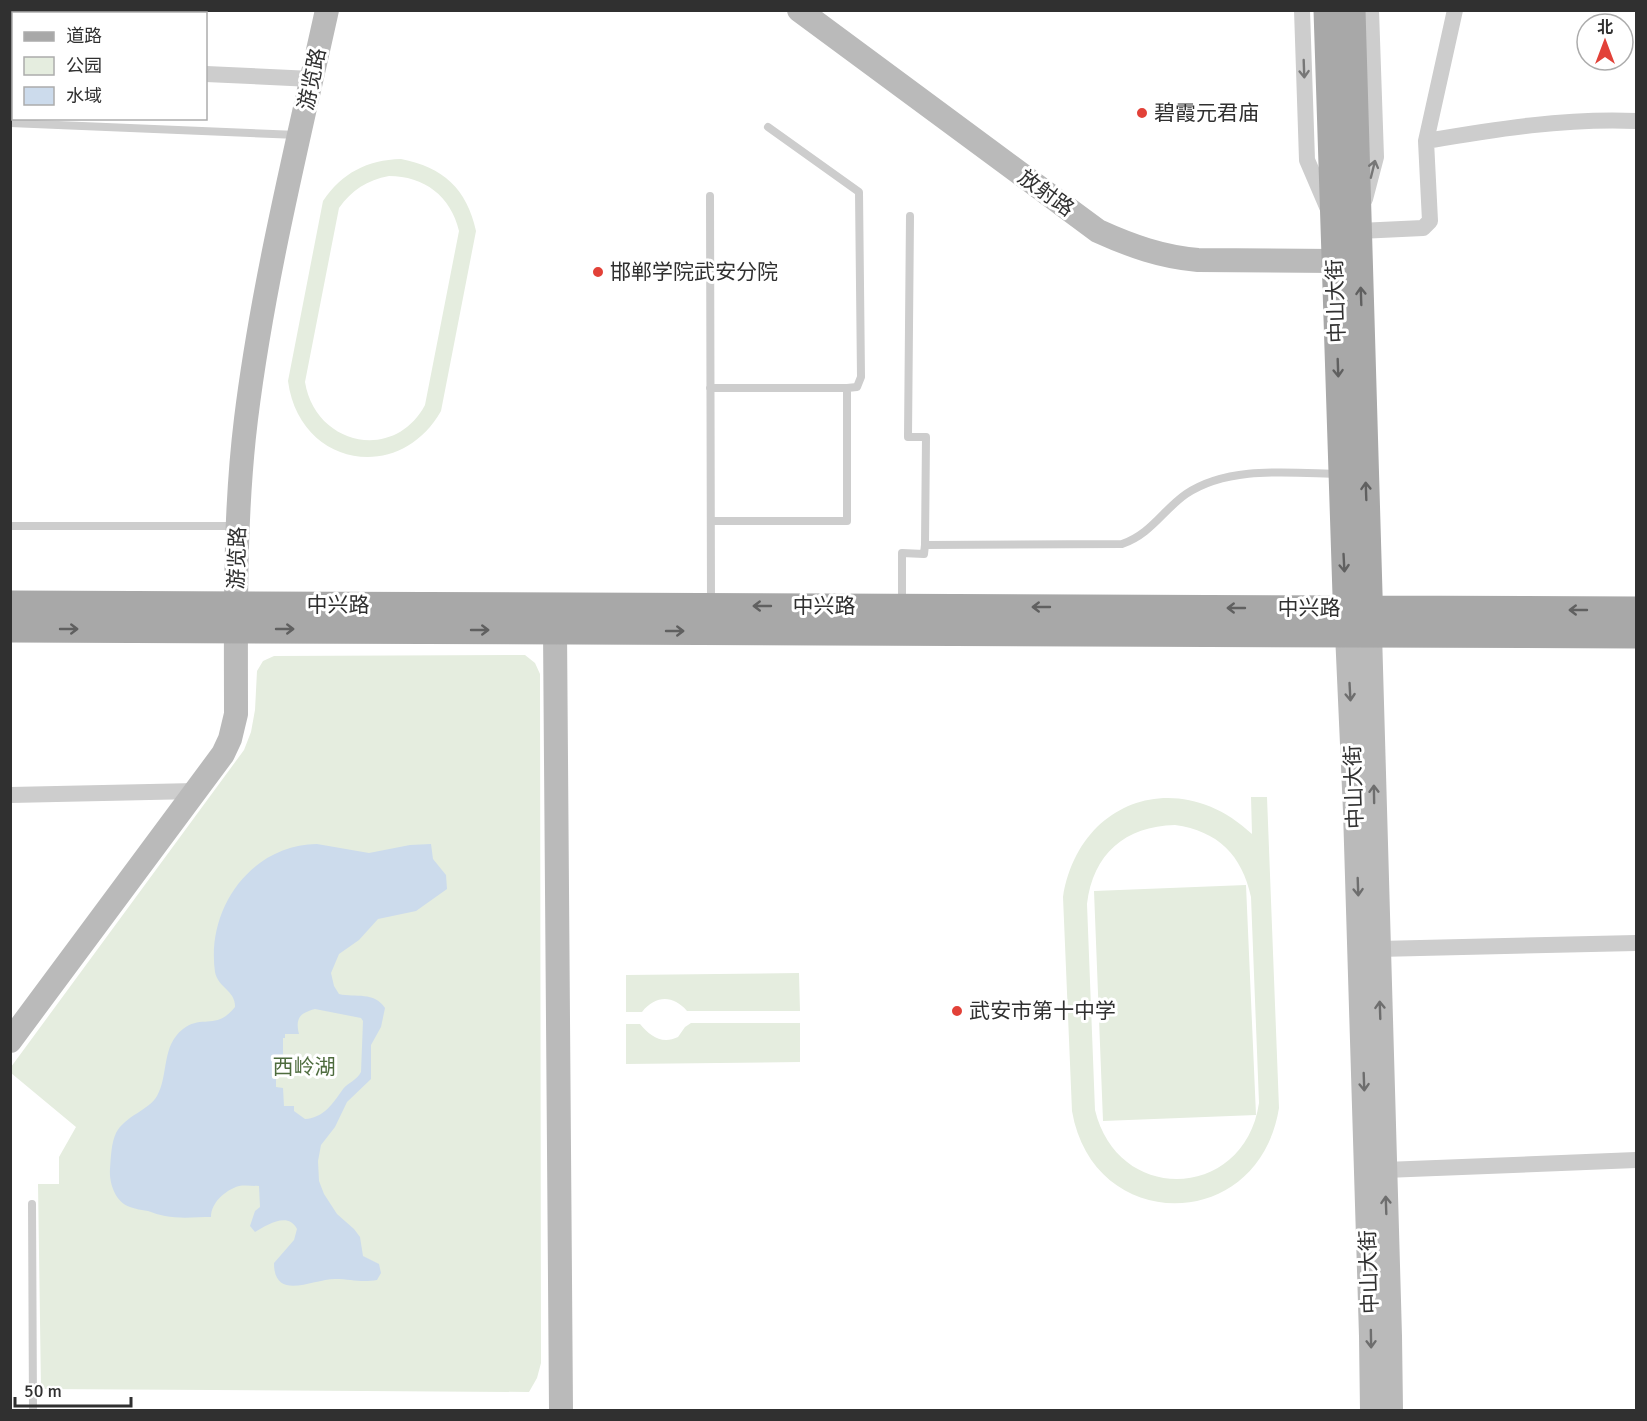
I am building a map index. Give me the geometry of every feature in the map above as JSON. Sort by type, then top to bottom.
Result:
[{"type":"main road","points":[[1328,10],[1344,163]]},
{"type":"main road","points":[[1344,163],[1352,10]]},
{"type":"main road","name":"中山大街","points":[[1344,163],[1350,226],[1358,621]]},
{"type":"main road","name":"中山大街","points":[[1350,226],[1335,261],[1341,474],[1358,621]]},
{"type":"main road","name":"中兴路","points":[[10,604],[236,617],[555,630],[1358,621],[1636,610]]},
{"type":"main road","name":"中兴路","points":[[10,628],[236,617],[711,606],[902,606],[1358,621],[1636,635]]},
{"type":"street","name":"游览路","points":[[10,1041],[223,754],[233,729],[236,714],[237,526],[246,420],[269,273],[327,10]]},
{"type":"street","name":"放射路","points":[[799,10],[1098,231],[1150,253],[1198,261],[1335,261]]},
{"type":"street","points":[[1302,10],[1307,160],[1350,226]]},
{"type":"street","points":[[1350,226],[1376,158],[1371,10]]},
{"type":"street","points":[[1350,226],[1424,228],[1430,221],[1426,141],[1455,10]]},
{"type":"street","points":[[207,74],[312,79]]},
{"type":"street","points":[[1426,141],[1485,131],[1577,121],[1636,121]]},
{"type":"street","name":"中山大街","points":[[1358,621],[1378,949],[1390,1410]]},
{"type":"street","name":"中山大街","points":[[1358,621],[1356,823],[1372,1410]]},
{"type":"street","points":[[555,630],[561,1410]]},
{"type":"street","points":[[10,795],[196,790]]},
{"type":"street","points":[[1378,949],[1636,942]]},
{"type":"street","points":[[1385,1170],[1636,1160]]},
{"type":"lane","points":[[10,123],[300,135]]},
{"type":"lane","points":[[710,388],[847,388],[857,387],[861,377],[859,192],[768,127]]},
{"type":"lane","points":[[710,196],[711,606]]},
{"type":"lane","points":[[902,606],[902,553],[924,554],[925,545],[926,437],[908,437],[910,216]]},
{"type":"lane","points":[[711,521],[847,521],[847,388]]},
{"type":"lane","points":[[925,545],[1122,544],[1136,540],[1184,495],[1202,484],[1242,475],[1341,474]]},
{"type":"lane","points":[[10,526],[237,526]]},
{"type":"lane","points":[[32,1204],[33,1410]]},
{"type":"green space","points":[[401,159],[416,163],[441,174],[451,182],[466,203],[476,231],[441,411],[423,434],[401,449],[377,456],[353,456],[330,447],[311,432],[296,410],[288,381],[323,201],[338,183],[356,170],[366,165]],"holes":[[[389,176],[402,177],[424,184],[443,198],[450,208],[459,231],[425,405],[411,423],[395,435],[376,440],[357,439],[339,432],[324,420],[312,403],[305,382],[339,208],[349,196],[367,183]]]},
{"type":"green space","name":"西岭湖","points":[[525,655],[535,663],[540,674],[541,1363],[537,1378],[529,1392],[41,1389],[38,1184],[59,1184],[59,1157],[76,1127],[11,1073],[11,1067],[244,750],[251,732],[255,710],[257,671],[263,661],[274,656]]},
{"type":"green space","points":[[1251,797],[1267,797],[1279,1108],[1265,1149],[1241,1179],[1210,1197],[1176,1203],[1141,1198],[1110,1181],[1086,1152],[1072,1111],[1063,897],[1073,863],[1089,836],[1111,816],[1136,803],[1165,798],[1194,801],[1224,813],[1252,834]],"holes":[[[1175,825],[1190,828],[1216,839],[1234,857],[1247,882],[1251,897],[1259,1103],[1249,1135],[1231,1159],[1207,1173],[1180,1179],[1153,1176],[1128,1163],[1108,1141],[1095,1110],[1087,904],[1090,886],[1096,871],[1114,846],[1127,837],[1157,827]]]},
{"type":"green space","points":[[1246,885],[1256,1115],[1103,1121],[1094,891]]},
{"type":"green space","points":[[799,973],[800,1011],[687,1011],[676,1002],[664,999],[653,1002],[642,1012],[626,1012],[626,975]]},
{"type":"green space","points":[[691,1023],[800,1023],[800,1062],[626,1064],[626,1024],[640,1024],[657,1038],[667,1040],[678,1037]]},
{"type":"water","points":[[317,844],[369,853],[410,845],[431,844],[433,859],[446,875],[447,889],[416,911],[378,919],[359,940],[339,954],[331,973],[334,986],[339,994],[370,997],[376,999],[385,1008],[381,1027],[371,1045],[371,1079],[347,1102],[335,1127],[321,1145],[318,1161],[319,1181],[324,1194],[337,1214],[360,1237],[363,1256],[379,1264],[381,1273],[377,1280],[335,1279],[296,1286],[280,1282],[274,1263],[294,1240],[297,1229],[293,1224],[283,1220],[271,1223],[255,1232],[250,1226],[255,1211],[260,1207],[259,1186],[239,1186],[229,1191],[216,1202],[211,1217],[177,1217],[125,1205],[114,1191],[111,1180],[110,1169],[116,1133],[125,1122],[148,1106],[157,1096],[161,1088],[168,1052],[176,1036],[190,1025],[222,1018],[235,1007],[233,997],[215,972],[214,948],[218,925],[226,904],[238,884],[253,868],[272,855],[293,847]],"holes":[[[315,1009],[361,1018],[363,1021],[361,1072],[357,1077],[318,1116],[305,1119],[294,1111],[294,1106],[284,1106],[283,1088],[276,1087],[276,1055],[283,1055],[285,1034],[299,1034],[298,1020],[302,1014]]]},
{"type":"place","name":"碧霞元君庙","points":[[1142,113]]},
{"type":"place","name":"邯郸学院武安分院","points":[[598,272]]},
{"type":"place","name":"武安市第十中学","points":[[957,1011]]}]
